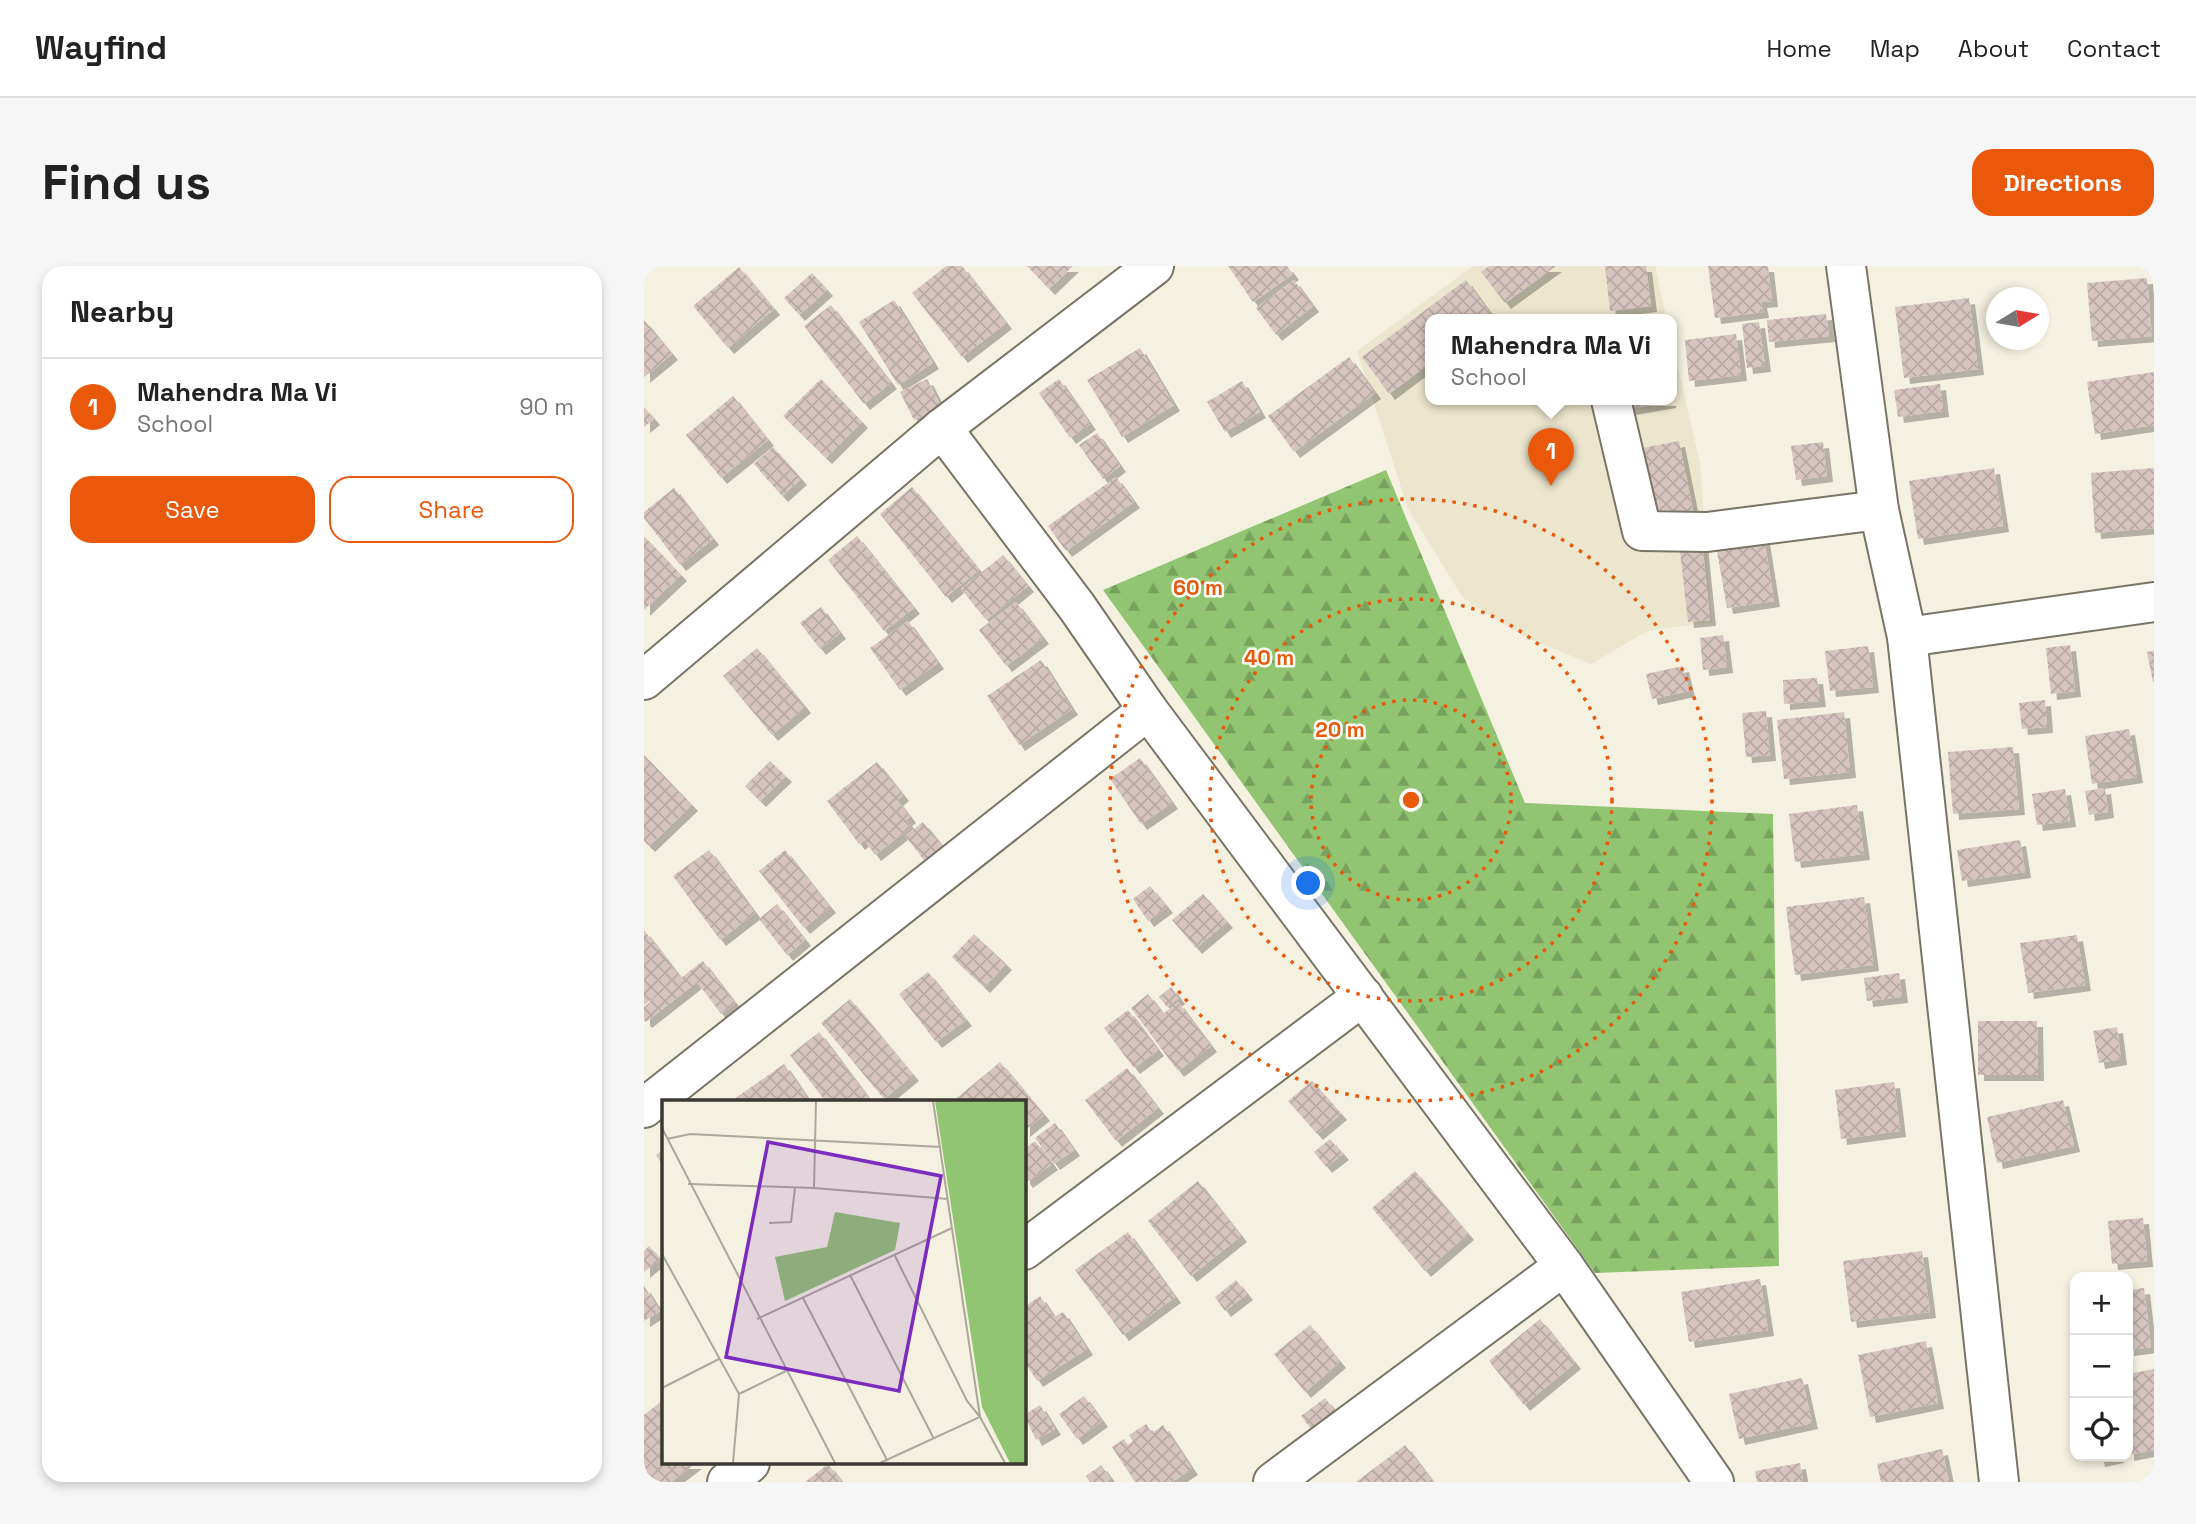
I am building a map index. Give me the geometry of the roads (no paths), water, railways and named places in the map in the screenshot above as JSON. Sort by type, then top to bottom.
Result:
[{"type":"street","points":[[644,680],[942,428],[1154,266]]},
{"type":"street","points":[[1846,266],[1879,510],[1907,637],[1999,1482]]},
{"type":"street","points":[[1612,405],[1642,531],[1707,533],[1879,510]]},
{"type":"street","points":[[942,428],[1077,607],[1148,710],[1564,1266],[1714,1482]]},
{"type":"street","points":[[1907,637],[2154,602]]},
{"type":"street","points":[[644,1108],[1148,710]]},
{"type":"street","points":[[1026,1249],[1363,996]]},
{"type":"street","points":[[1273,1482],[1564,1266]]},
{"type":"street","points":[[727,1482],[749,1464]]},
{"type":"place","name":"Mahendra Ma Vi","points":[[1551,486]]}]
